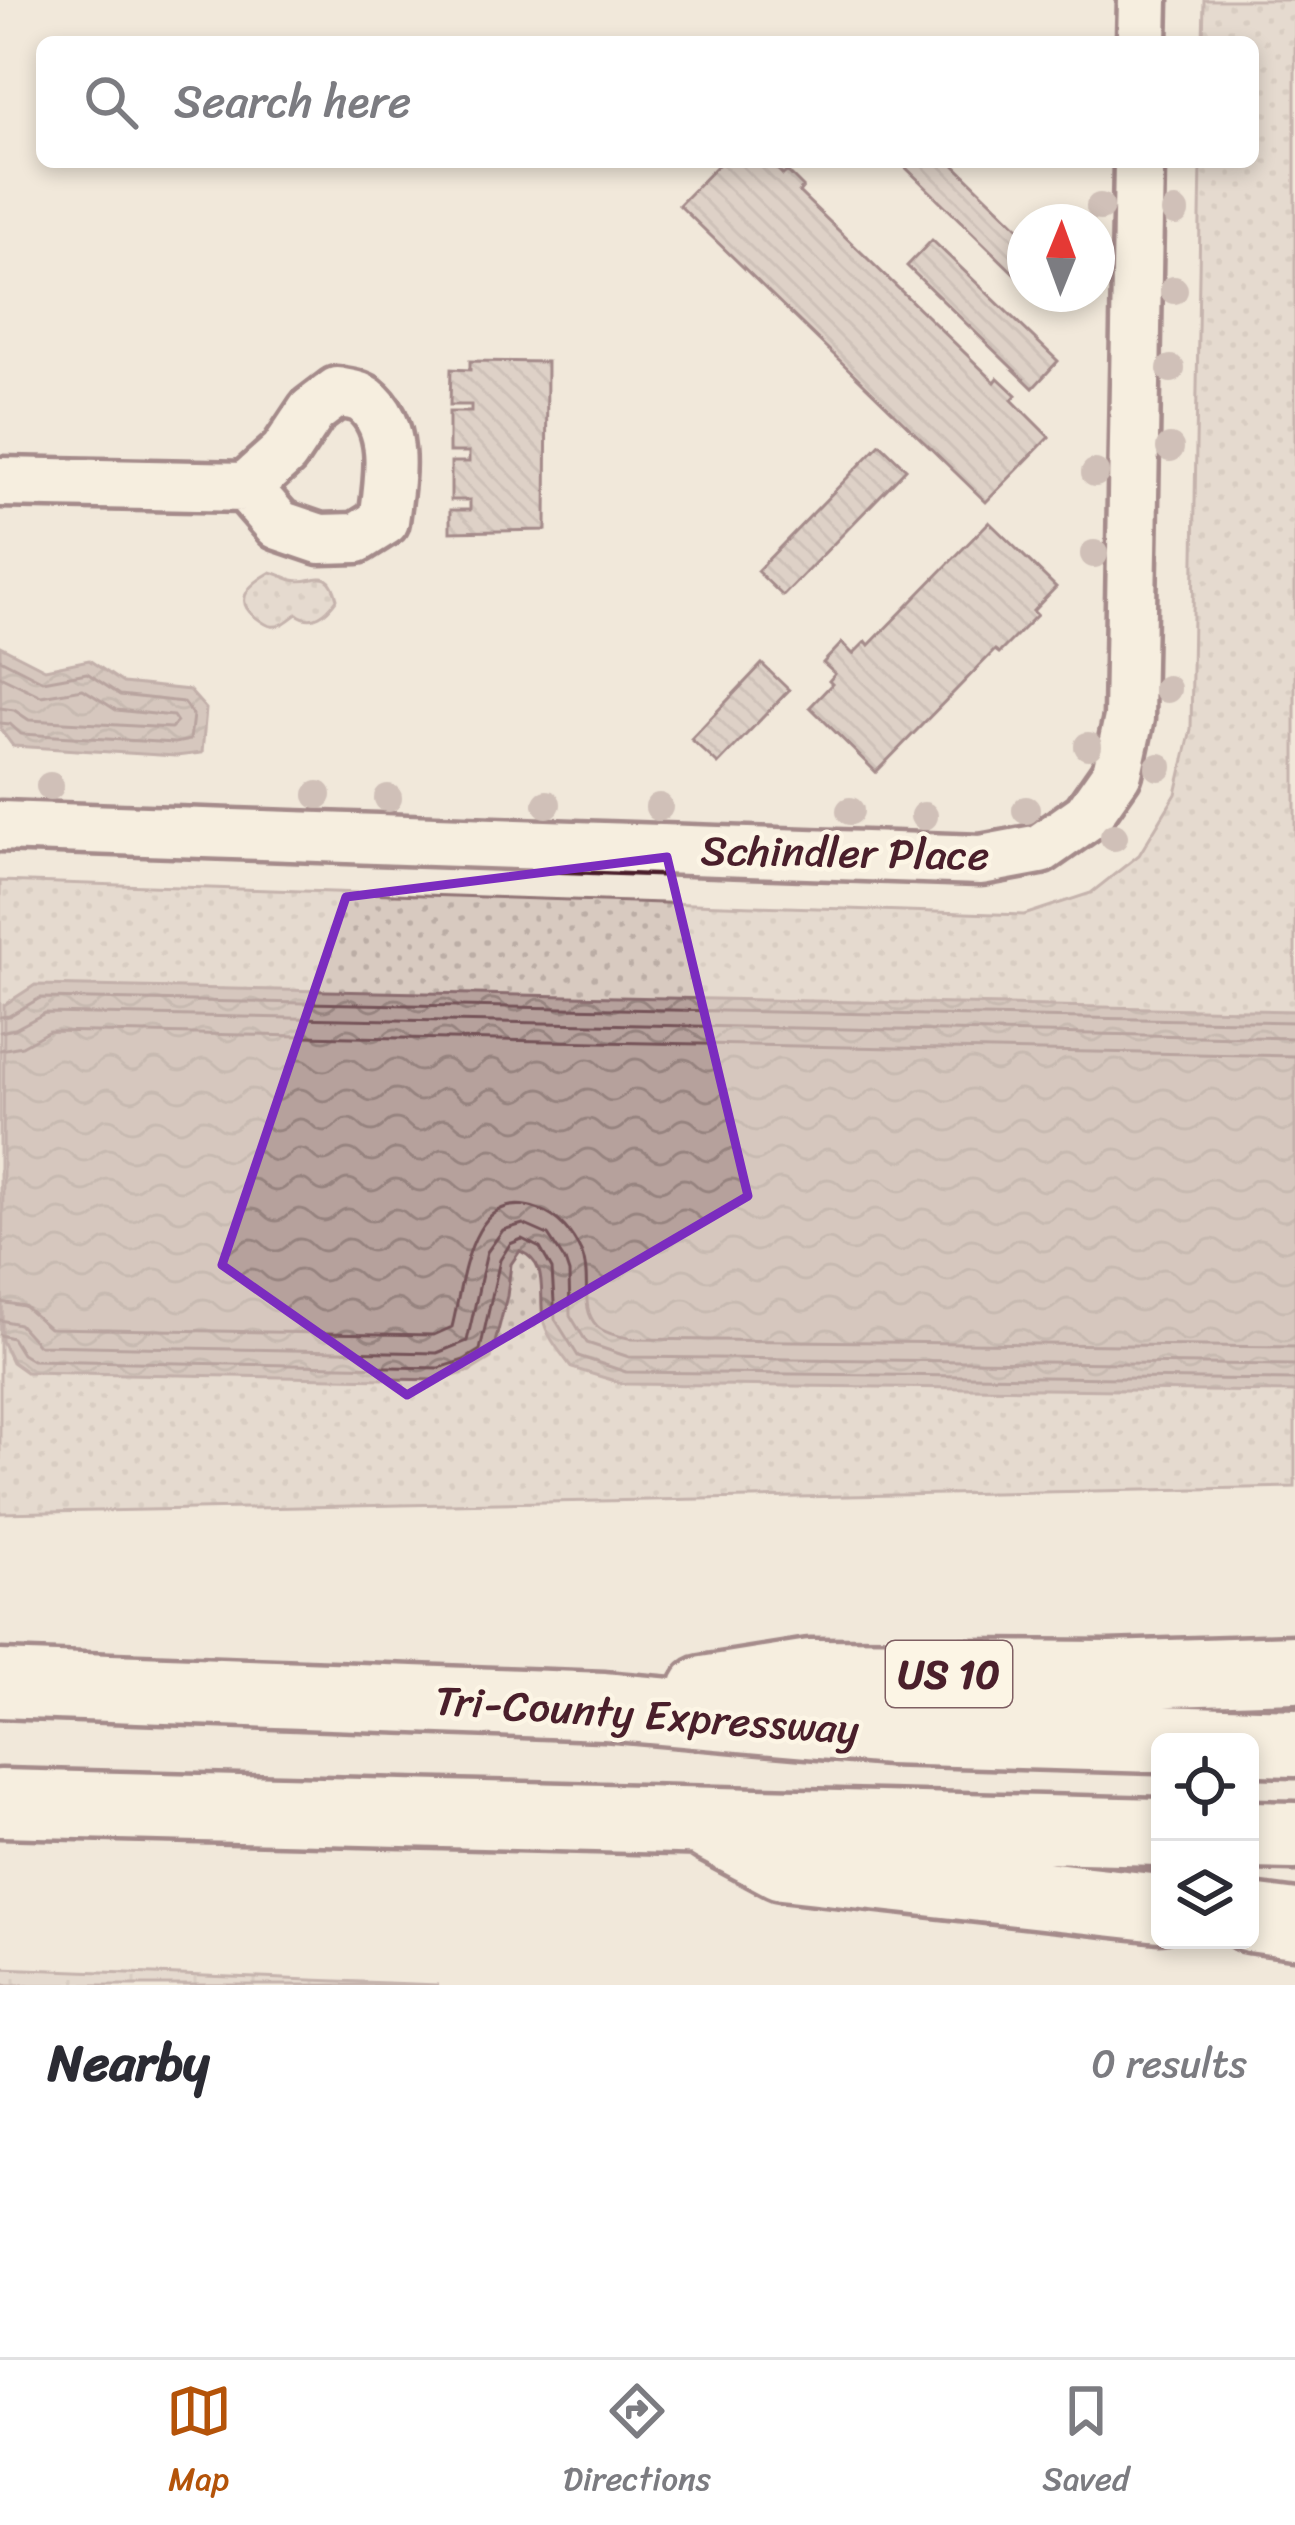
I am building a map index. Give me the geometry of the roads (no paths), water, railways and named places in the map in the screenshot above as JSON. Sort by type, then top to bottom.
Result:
[{"type":"highway","name":"US 10","points":[[604,1706],[810,1673],[1110,1675],[1295,1669]]},
{"type":"highway","name":"Tri-County Expressway","points":[[0,1684],[604,1706],[887,1731],[1295,1743]]},
{"type":"highway","points":[[0,1803],[1151,1832]]},
{"type":"highway","points":[[700,1822],[782,1866],[1151,1907]]},
{"type":"highway","points":[[1259,1835],[1295,1836]]},
{"type":"highway","points":[[1259,1919],[1295,1924]]},
{"type":"street","points":[[1142,36],[1143,0]]},
{"type":"street","name":"Schindler Place","points":[[0,826],[981,860],[1040,849],[1087,816],[1117,773],[1130,718],[1139,168]]},
{"type":"street","points":[[0,482],[245,487]]},
{"type":"water","points":[[0,646],[45,669],[89,660],[123,683],[189,690],[206,709],[202,753],[176,756],[13,746],[1,730]]},
{"type":"water","points":[[35,985],[1295,1011],[1295,1392],[625,1384],[572,1368],[545,1325],[539,1271],[520,1251],[511,1264],[491,1358],[470,1371],[440,1380],[26,1372],[12,1362],[2,1341],[4,1005]]}]
